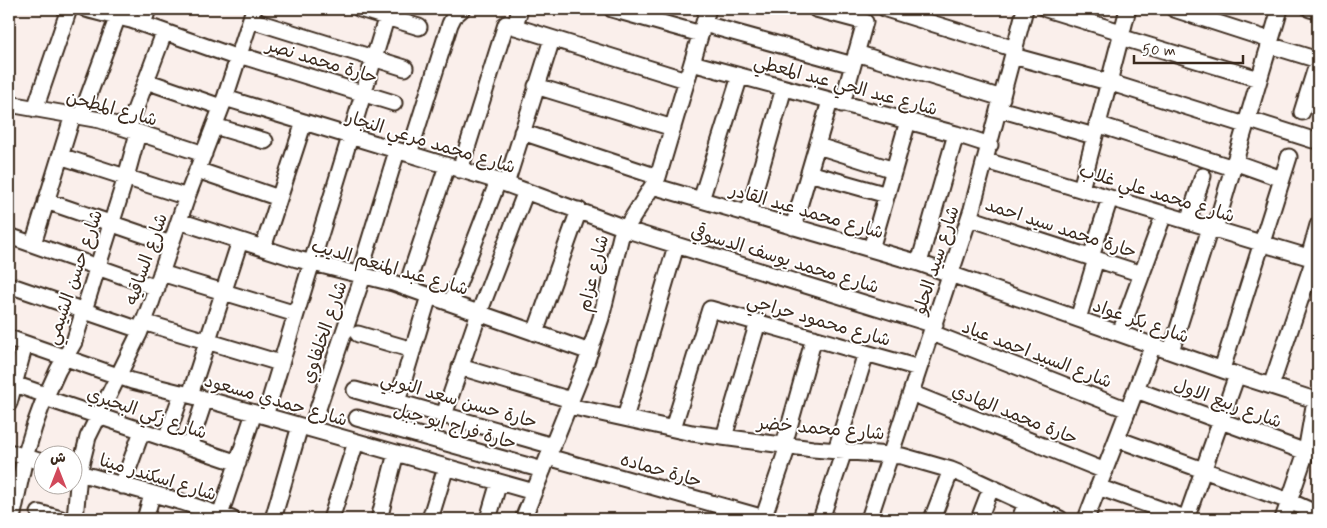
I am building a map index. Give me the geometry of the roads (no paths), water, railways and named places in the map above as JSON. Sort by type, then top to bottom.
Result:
[{"type":"street","points":[[35,109],[69,9]]},
{"type":"street","name":"حارة محمد نصر","points":[[86,9],[104,15],[118,16],[164,33],[394,103]]},
{"type":"street","points":[[143,24],[148,9]]},
{"type":"street","points":[[360,9],[387,13],[419,27]]},
{"type":"street","name":"شارع الخلفاوي","points":[[273,519],[450,24],[454,16],[462,9]]},
{"type":"street","points":[[406,288],[511,26],[520,9]]},
{"type":"street","points":[[612,9],[854,59],[1001,104],[1282,179]]},
{"type":"street","name":"شارع عزام","points":[[528,518],[534,492],[590,352],[609,289],[618,242],[624,229],[655,182],[708,9]]},
{"type":"street","points":[[816,9],[871,20],[877,9]]},
{"type":"street","points":[[886,9],[1108,82],[1313,140]]},
{"type":"street","name":"شارع سيد الحلو","points":[[869,519],[952,274],[986,161],[1025,9]]},
{"type":"street","points":[[1046,9],[1259,79]]},
{"type":"street","points":[[1081,189],[1128,9]]},
{"type":"street","points":[[1174,9],[1318,60],[1302,112]]},
{"type":"street","points":[[1171,351],[1213,229],[1280,9]]},
{"type":"street","points":[[1310,9],[1318,11]]},
{"type":"street","points":[[219,517],[238,463],[280,363],[387,13]]},
{"type":"street","points":[[252,14],[405,68]]},
{"type":"street","name":"شارع الساقيه","points":[[82,454],[88,437],[142,326],[187,197],[223,103],[252,14]]},
{"type":"street","points":[[33,244],[60,156],[118,16]]},
{"type":"street","points":[[793,227],[818,146],[854,59],[858,16]]},
{"type":"street","points":[[511,26],[686,80]]},
{"type":"street","name":"شارع حسن الشيمي","points":[[12,510],[26,457],[46,397],[58,370],[74,342],[85,311],[126,178],[133,131],[146,81],[164,33]]},
{"type":"street","points":[[451,303],[522,132],[552,39]]},
{"type":"street","name":"شارع عبد الحي عبد المعطي","points":[[692,64],[956,134],[990,145]]},
{"type":"street","points":[[701,200],[740,76]]},
{"type":"street","name":"شارع محمد مرعي النجار","points":[[146,81],[223,103],[304,122],[403,152],[526,191],[624,229]]},
{"type":"street","points":[[536,86],[673,128]]},
{"type":"street","points":[[748,214],[784,88]]},
{"type":"street","name":"شارع المطحن","points":[[9,104],[77,115],[204,154]]},
{"type":"street","points":[[871,249],[908,121]]},
{"type":"street","points":[[263,248],[304,122]]},
{"type":"street","points":[[214,126],[265,142]]},
{"type":"street","name":"شارع محمد عبد القادر","points":[[522,132],[701,200],[952,274]]},
{"type":"street","points":[[919,263],[956,134]]},
{"type":"street","points":[[818,146],[894,170]]},
{"type":"street","points":[[60,156],[187,197]]},
{"type":"street","points":[[1098,487],[1187,519],[1221,421],[1230,372],[1261,243],[1289,157]]},
{"type":"street","name":"شارع محمد علي غلاب","points":[[986,161],[1314,259]]},
{"type":"street","points":[[197,170],[279,198]]},
{"type":"street","points":[[809,173],[887,195]]},
{"type":"street","points":[[1188,221],[1203,176]]},
{"type":"street","points":[[444,415],[479,313],[526,191]]},
{"type":"street","points":[[1078,318],[1110,198]]},
{"type":"street","points":[[46,201],[171,244]]},
{"type":"street","points":[[535,333],[579,210]]},
{"type":"street","points":[[1120,333],[1164,214]]},
{"type":"street","name":"حارة محمد سيد احمد","points":[[969,218],[1142,274]]},
{"type":"street","name":"شارع عبد المنعم الديب","points":[[179,221],[263,248],[406,288],[590,352]]},
{"type":"street","points":[[1271,386],[1314,259],[1318,225]]},
{"type":"street","name":"شارع محمد يوسف الدسوقي","points":[[624,229],[933,329]]},
{"type":"street","points":[[9,236],[98,267],[223,292],[296,314]]},
{"type":"street","points":[[166,439],[208,342],[240,241]]},
{"type":"street","points":[[625,418],[676,246]]},
{"type":"street","name":"شارع بكر عواد","points":[[952,274],[1230,372],[1317,400]]},
{"type":"street","points":[[9,285],[85,311],[208,342],[280,363]]},
{"type":"street","points":[[397,402],[429,296]]},
{"type":"street","name":"شارع محمود حراجي","points":[[673,428],[710,309],[919,368]]},
{"type":"street","points":[[724,437],[758,322]]},
{"type":"street","name":"شارع السيد احمد عياد","points":[[933,329],[1128,410]]},
{"type":"street","points":[[358,334],[413,350]]},
{"type":"street","name":"شارع حمدي مسعود","points":[[9,338],[118,376],[260,414],[534,492]]},
{"type":"street","points":[[763,518],[786,445],[814,338]]},
{"type":"street","points":[[9,403],[26,344]]},
{"type":"street","points":[[1086,519],[1153,345]]},
{"type":"street","points":[[821,519],[866,353]]},
{"type":"street","name":"شارع محمد خضر","points":[[460,367],[570,403],[625,418],[673,428],[786,445],[891,454],[951,470],[1060,519]]},
{"type":"street","name":"شارع زكي البحيري","points":[[14,384],[98,416],[238,463]]},
{"type":"street","name":"حارة حسن سعد النوبي","points":[[355,390],[444,415],[548,458]]},
{"type":"street","name":"شارع ربيع الاول","points":[[1136,390],[1221,421],[1311,450]]},
{"type":"street","name":"حارة محمد الهادي","points":[[911,393],[1105,471]]},
{"type":"street","points":[[189,447],[205,399]]},
{"type":"street","points":[[1283,519],[1311,450],[1317,400]]},
{"type":"street","name":"حارة فراج ابو جبل","points":[[357,418],[548,458]]},
{"type":"street","points":[[331,519],[361,443],[373,422]]},
{"type":"street","points":[[122,486],[142,431]]},
{"type":"street","points":[[1117,438],[1290,501],[1318,514]]},
{"type":"street","points":[[9,452],[32,459]]},
{"type":"street","points":[[379,519],[396,453]]},
{"type":"street","name":"حارة حماده","points":[[548,458],[763,518]]},
{"type":"street","points":[[430,519],[446,467]]},
{"type":"street","points":[[932,519],[951,470]]},
{"type":"street","name":"شارع اسكندر مينا","points":[[82,474],[219,517]]},
{"type":"street","points":[[488,519],[499,482]]},
{"type":"street","points":[[979,519],[992,488]]},
{"type":"street","points":[[145,519],[152,495]]},
{"type":"street","name":"شارع الساقيه","points":[[75,496],[75,519]]},
{"type":"street","points":[[1020,519],[1026,503]]},
{"type":"street","points":[[39,513],[61,519]]}]
